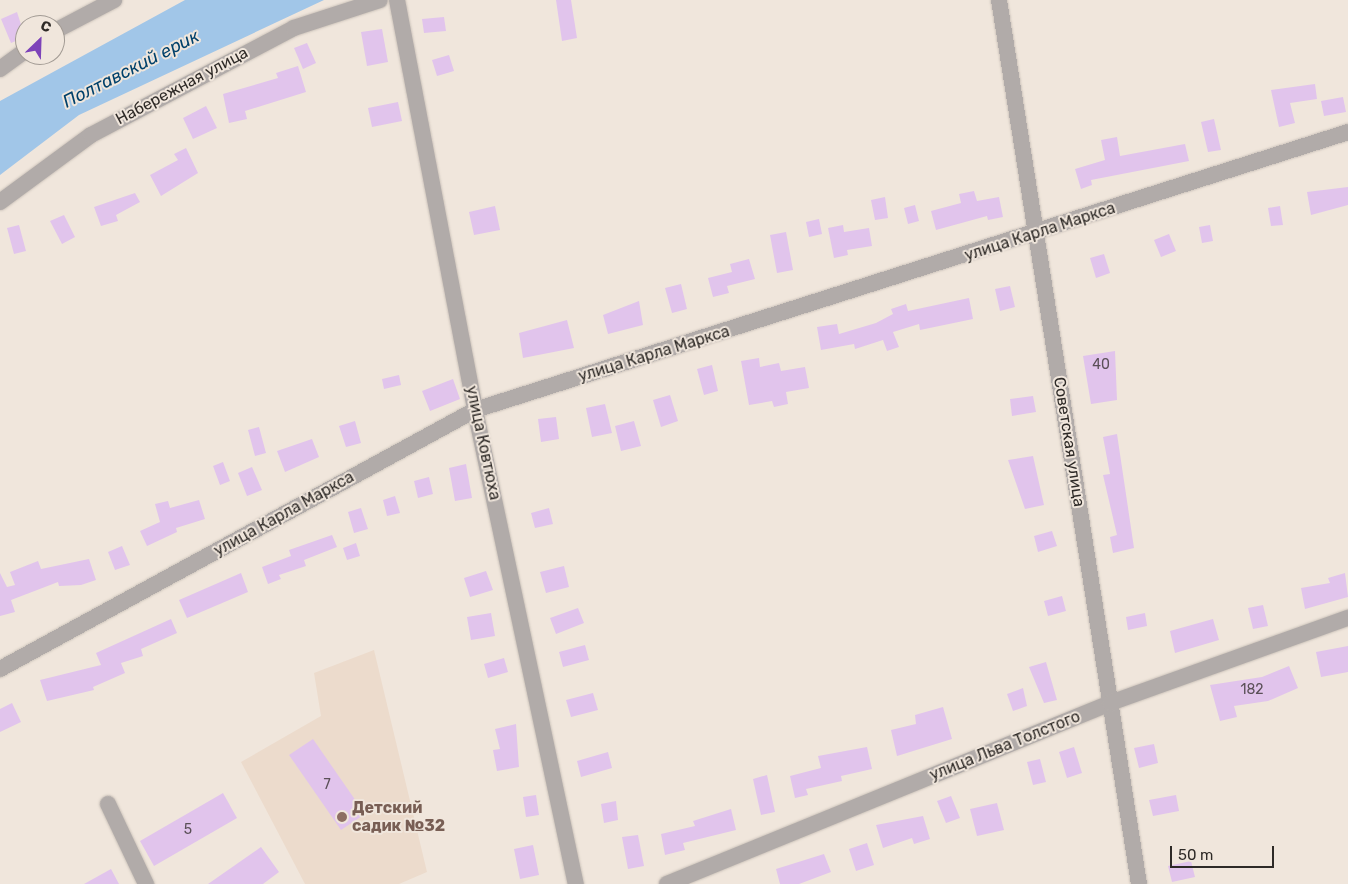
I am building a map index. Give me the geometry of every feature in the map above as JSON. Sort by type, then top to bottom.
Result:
[{"type":"street","points":[[65,26],[114,0]]},
{"type":"street","name":"Набережная улица","points":[[0,202],[91,135],[294,28],[380,0]]},
{"type":"street","name":"улица Ковтюха","points":[[397,0],[475,410],[576,884]]},
{"type":"street","name":"Советская улица","points":[[998,0],[1139,884]]},
{"type":"street","points":[[0,69],[15,58]]},
{"type":"street","name":"улица Карла Маркса","points":[[0,669],[475,410],[1036,234],[1348,132]]},
{"type":"street","name":"улица Льва Толстого","points":[[667,884],[1110,703],[1348,618]]},
{"type":"street","points":[[108,804],[146,884]]},
{"type":"shaded area","name":"Детский садик №32","points":[[374,650],[427,872],[399,884],[305,884],[241,762],[321,716],[314,673]]},
{"type":"water","name":"Полтавский ерик","points":[[185,0],[324,0],[79,115],[0,175],[0,101]]},
{"type":"building","points":[[556,0],[571,0],[577,38],[562,41]]},
{"type":"building","points":[[17,12],[18,15],[15,15],[15,41],[11,43],[1,19]]},
{"type":"building","points":[[444,17],[446,31],[424,33],[422,19]]},
{"type":"building","points":[[382,29],[388,62],[367,66],[361,32]]},
{"type":"building","points":[[307,43],[316,63],[303,69],[294,48]]},
{"type":"building","points":[[449,55],[454,71],[437,76],[432,60]]},
{"type":"building","points":[[298,66],[306,92],[245,111],[247,119],[229,123],[223,94],[278,78],[276,73]]},
{"type":"building","points":[[1315,84],[1317,99],[1290,103],[1295,123],[1279,127],[1271,90]]},
{"type":"building","points":[[1343,97],[1346,112],[1324,116],[1321,101]]},
{"type":"building","points":[[398,102],[402,121],[372,127],[368,108]]},
{"type":"building","points":[[206,106],[217,128],[193,139],[183,118]]},
{"type":"building","points":[[1214,119],[1221,150],[1208,152],[1201,122]]},
{"type":"building","points":[[1117,137],[1120,156],[1185,144],[1189,161],[1091,180],[1092,185],[1081,189],[1075,169],[1105,160],[1101,140]]},
{"type":"building","points":[[186,148],[198,173],[161,196],[150,175],[178,160],[174,154]]},
{"type":"building","points":[[1348,187],[1348,205],[1311,215],[1307,192]]},
{"type":"building","points":[[974,191],[977,201],[999,197],[1003,217],[988,220],[987,216],[936,230],[931,211],[961,203],[959,194]]},
{"type":"building","points":[[135,193],[140,202],[116,215],[118,221],[101,226],[94,207]]},
{"type":"building","points":[[885,197],[888,218],[875,220],[871,200]]},
{"type":"building","points":[[915,205],[919,221],[908,224],[904,208]]},
{"type":"building","points":[[495,206],[500,230],[474,235],[469,212]]},
{"type":"building","points":[[1280,206],[1283,225],[1271,226],[1268,208]]},
{"type":"building","points":[[64,215],[75,237],[62,244],[50,221]]},
{"type":"building","points":[[819,219],[822,234],[809,237],[806,222]]},
{"type":"building","points":[[19,225],[26,251],[14,254],[7,228]]},
{"type":"building","points":[[843,225],[844,232],[869,228],[872,246],[847,250],[848,255],[834,258],[828,228]]},
{"type":"building","points":[[1210,225],[1213,241],[1202,243],[1199,227]]},
{"type":"building","points":[[786,232],[793,270],[777,273],[770,235]]},
{"type":"building","points":[[1169,234],[1176,251],[1161,257],[1154,240]]},
{"type":"building","points":[[1104,254],[1110,273],[1096,278],[1090,258]]},
{"type":"building","points":[[749,259],[755,279],[727,286],[729,293],[713,297],[708,278],[732,272],[730,264]]},
{"type":"building","points":[[681,284],[687,309],[672,313],[665,288]]},
{"type":"building","points":[[1010,286],[1015,307],[1000,311],[995,289]]},
{"type":"building","points":[[969,298],[973,319],[920,330],[919,324],[893,332],[899,347],[887,351],[883,340],[855,349],[854,344],[821,350],[817,327],[837,324],[839,334],[876,323],[893,314],[891,309],[906,304],[908,311]]},
{"type":"building","points":[[639,301],[643,325],[608,334],[603,315]]},
{"type":"building","points":[[567,320],[574,348],[523,358],[519,333]]},
{"type":"building","points":[[1115,351],[1117,400],[1091,404],[1083,356]]},
{"type":"building","points":[[759,358],[760,367],[779,363],[781,371],[805,367],[809,388],[786,392],[788,404],[774,407],[772,401],[749,405],[741,361]]},
{"type":"building","points":[[712,365],[718,391],[704,395],[697,369]]},
{"type":"building","points":[[399,375],[401,385],[384,389],[382,379]]},
{"type":"building","points":[[453,379],[460,399],[430,411],[422,391]]},
{"type":"building","points":[[670,395],[678,421],[661,427],[653,400]]},
{"type":"building","points":[[1033,396],[1036,412],[1012,416],[1010,399]]},
{"type":"building","points":[[605,404],[612,433],[592,437],[586,408]]},
{"type":"building","points":[[556,417],[559,439],[541,442],[538,419]]},
{"type":"building","points":[[355,421],[361,443],[346,447],[339,426]]},
{"type":"building","points":[[634,421],[641,446],[621,451],[615,426]]},
{"type":"building","points":[[259,427],[266,453],[255,456],[248,430]]},
{"type":"building","points":[[1117,434],[1134,548],[1113,553],[1110,537],[1117,535],[1103,475],[1110,474],[1103,437]]},
{"type":"building","points":[[312,439],[319,457],[285,472],[277,451]]},
{"type":"building","points":[[1033,456],[1044,505],[1025,509],[1008,460]]},
{"type":"building","points":[[223,462],[230,481],[220,485],[213,466]]},
{"type":"building","points":[[466,464],[472,498],[455,501],[449,468]]},
{"type":"building","points":[[252,467],[262,490],[247,496],[238,473]]},
{"type":"building","points":[[429,477],[433,494],[418,498],[414,481]]},
{"type":"building","points":[[395,496],[400,513],[387,516],[383,500]]},
{"type":"building","points":[[199,500],[205,519],[176,528],[177,532],[147,546],[140,531],[160,522],[155,504],[168,501],[170,508]]},
{"type":"building","points":[[361,508],[368,529],[354,533],[348,512]]},
{"type":"building","points":[[549,508],[553,524],[535,528],[531,513]]},
{"type":"building","points":[[1052,531],[1057,546],[1038,552],[1034,536]]},
{"type":"building","points":[[332,535],[337,547],[304,560],[306,566],[279,575],[281,579],[268,584],[262,567],[291,556],[289,550]]},
{"type":"building","points":[[356,543],[360,556],[347,560],[343,548]]},
{"type":"building","points":[[122,546],[130,565],[115,570],[108,552]]},
{"type":"building","points":[[89,559],[96,580],[81,585],[59,586],[58,582],[11,600],[15,612],[0,616],[0,573],[7,587],[15,585],[10,572],[38,561],[41,569]]},
{"type":"building","points":[[564,566],[569,587],[546,593],[540,572]]},
{"type":"building","points":[[486,571],[493,590],[470,597],[464,578]]},
{"type":"building","points":[[241,573],[248,592],[187,618],[179,600]]},
{"type":"building","points":[[1345,573],[1348,597],[1305,609],[1301,588],[1330,583],[1328,578]]},
{"type":"building","points":[[1062,596],[1066,611],[1048,616],[1044,601]]},
{"type":"building","points":[[1263,605],[1268,626],[1253,629],[1248,608]]},
{"type":"building","points":[[578,608],[584,623],[556,634],[550,618]]},
{"type":"building","points":[[491,613],[495,636],[471,640],[467,617]]},
{"type":"building","points":[[1145,613],[1147,626],[1128,630],[1126,617]]},
{"type":"building","points":[[171,619],[177,633],[141,649],[143,656],[121,663],[125,673],[93,687],[94,690],[47,701],[40,680],[101,665],[96,653]]},
{"type":"building","points":[[1213,619],[1219,640],[1175,653],[1170,631]]},
{"type":"building","points":[[585,645],[589,660],[563,667],[559,652]]},
{"type":"building","points":[[1348,646],[1348,672],[1321,677],[1316,652]]},
{"type":"building","points":[[504,658],[508,672],[488,678],[484,664]]},
{"type":"building","points":[[1046,662],[1057,700],[1044,703],[1029,667]]},
{"type":"building","points":[[1289,666],[1298,688],[1268,701],[1234,706],[1237,717],[1220,721],[1210,685],[1262,677]]},
{"type":"building","points":[[1023,688],[1027,706],[1013,711],[1007,694]]},
{"type":"building","points":[[593,693],[598,710],[571,717],[566,700]]},
{"type":"building","points":[[12,703],[21,722],[0,732],[0,709]]},
{"type":"building","points":[[943,707],[952,739],[897,756],[891,730],[916,724],[915,715]]},
{"type":"building","points":[[516,724],[519,767],[497,771],[493,750],[500,749],[495,729]]},
{"type":"building","points":[[313,739],[365,814],[341,830],[289,755]]},
{"type":"building","points":[[1154,744],[1158,763],[1139,768],[1134,748]]},
{"type":"building","points":[[867,747],[872,769],[841,776],[842,781],[806,789],[808,795],[795,798],[790,776],[821,768],[818,756]]},
{"type":"building","points":[[1074,747],[1082,773],[1067,778],[1059,752]]},
{"type":"building","points":[[608,752],[612,768],[581,777],[577,761]]},
{"type":"building","points":[[1040,759],[1046,782],[1033,785],[1027,762]]},
{"type":"building","points":[[767,775],[775,812],[761,815],[753,779]]},
{"type":"building","points":[[223,793],[237,818],[154,866],[140,841]]},
{"type":"building","points":[[536,795],[539,815],[526,817],[523,797]]},
{"type":"building","points":[[1176,795],[1179,811],[1153,816],[1149,800]]},
{"type":"building","points":[[951,796],[960,818],[946,823],[937,801]]},
{"type":"building","points":[[616,801],[618,820],[604,823],[601,804]]},
{"type":"building","points":[[997,803],[1004,830],[977,836],[970,809]]},
{"type":"building","points":[[731,809],[736,830],[683,843],[685,850],[665,855],[661,834],[695,826],[693,821]]},
{"type":"building","points":[[923,816],[930,839],[914,844],[912,838],[883,848],[876,825]]},
{"type":"building","points":[[638,835],[644,866],[628,869],[622,837]]},
{"type":"building","points":[[867,843],[874,865],[856,871],[849,849]]},
{"type":"building","points":[[533,845],[539,875],[520,879],[514,849]]},
{"type":"building","points":[[261,847],[279,872],[263,884],[208,884]]},
{"type":"building","points":[[824,854],[831,872],[799,884],[780,884],[776,869]]},
{"type":"building","points":[[1191,861],[1195,877],[1172,882],[1168,866]]},
{"type":"building","points":[[111,869],[119,884],[84,884]]},
{"type":"place","name":"Детский садик №32","points":[[342,817]]}]
